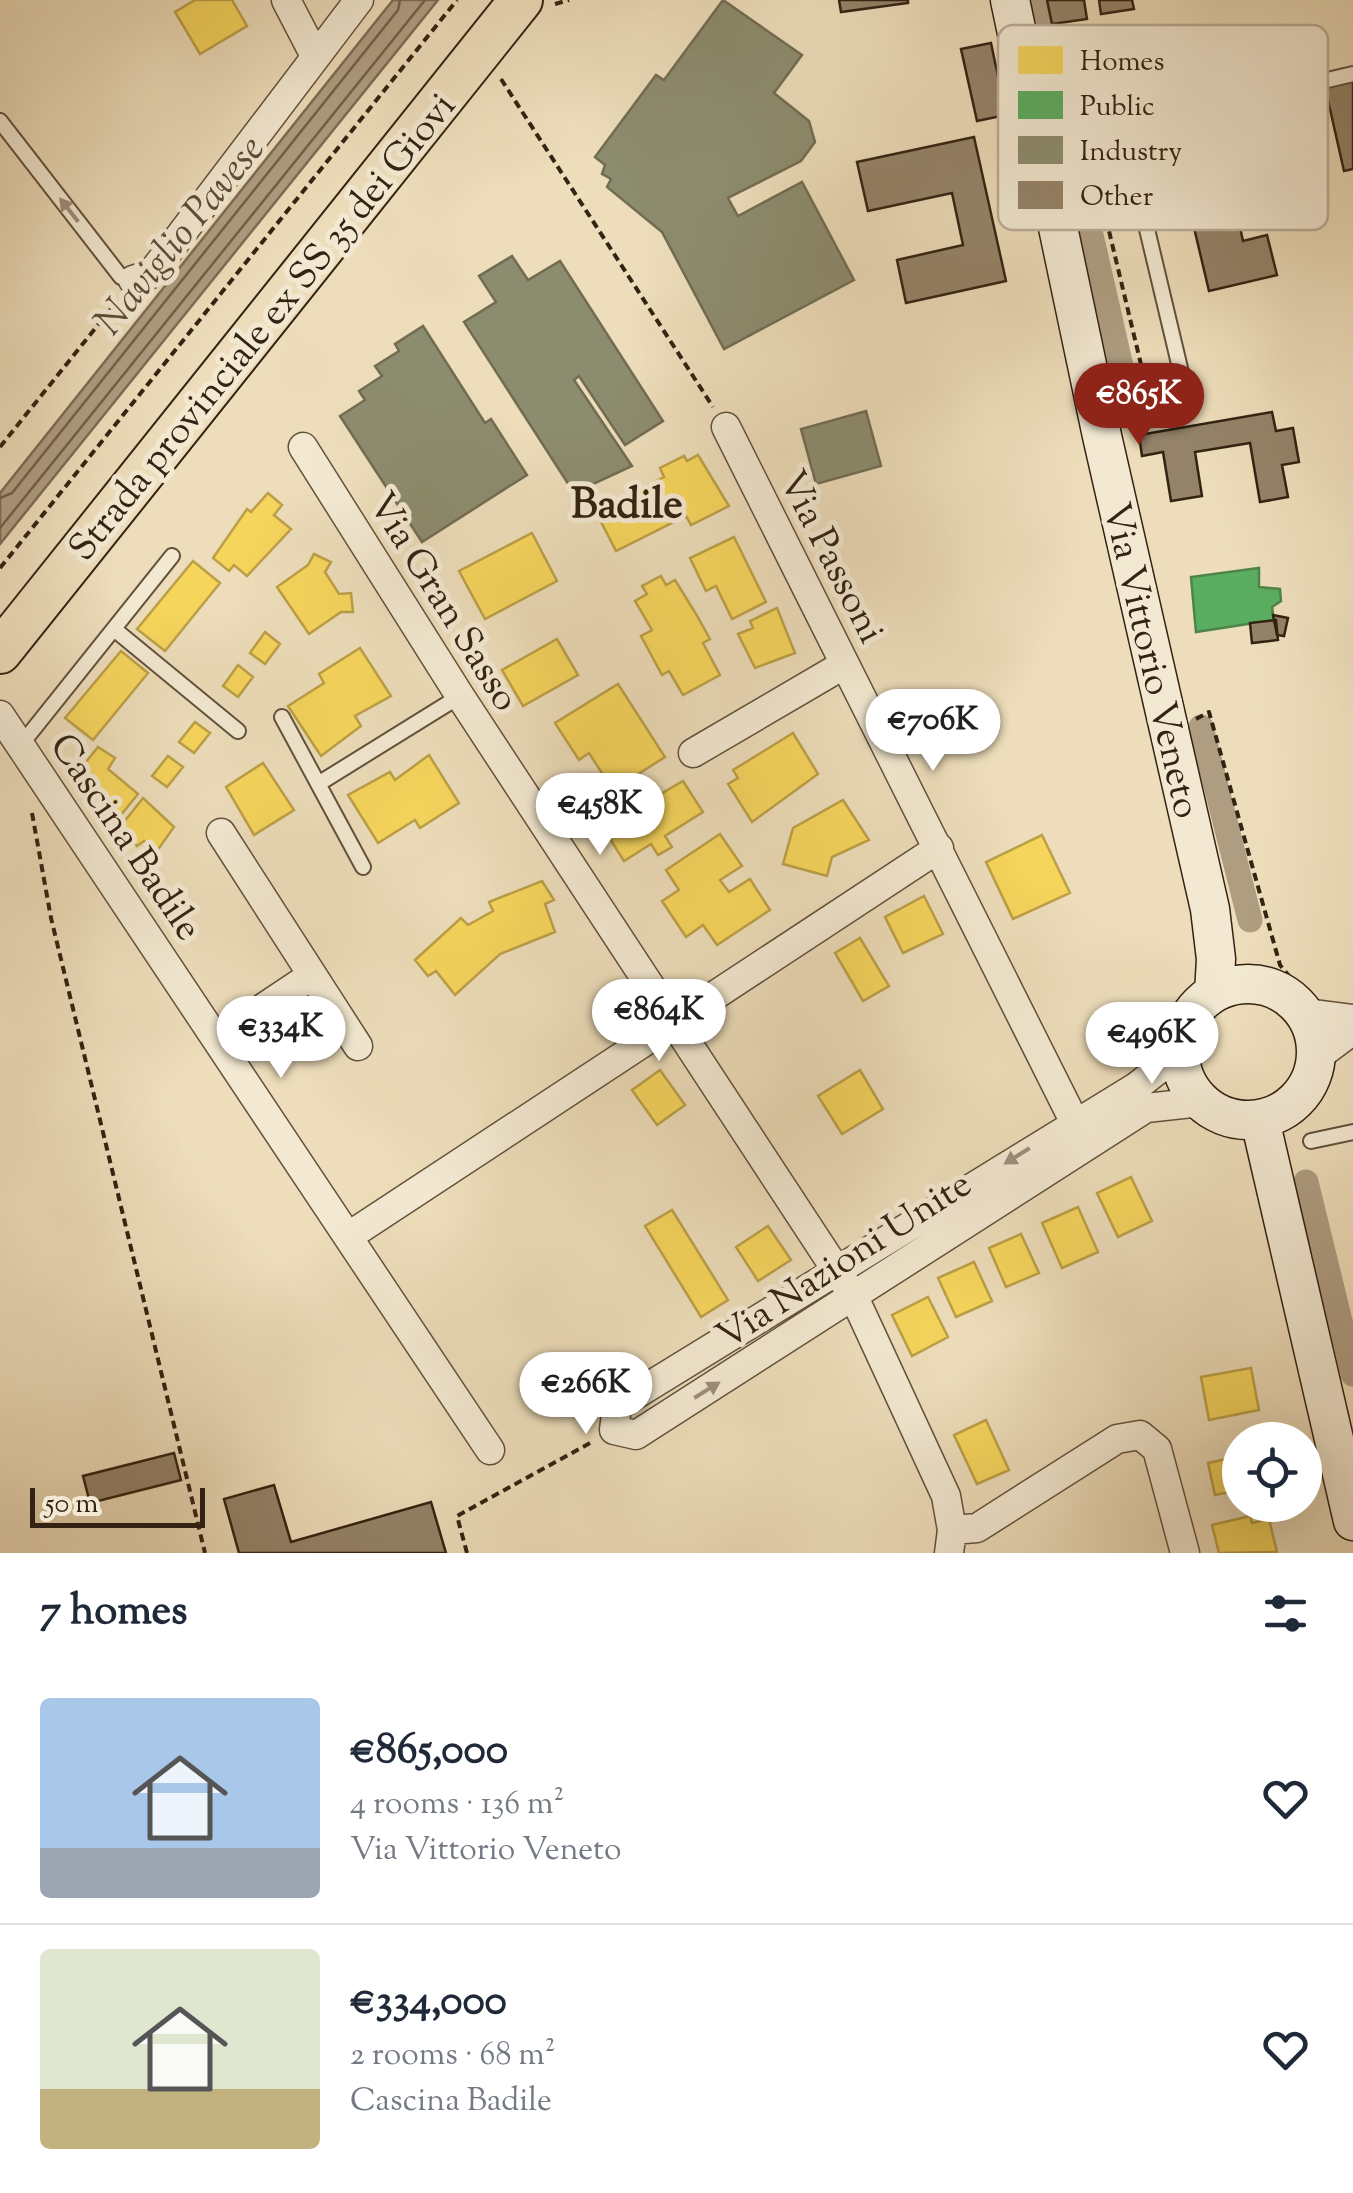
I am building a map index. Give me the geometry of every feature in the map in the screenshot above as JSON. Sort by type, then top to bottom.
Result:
[{"type":"main road","name":"Strada provinciale ex SS 35 dei Giovi","points":[[0,652],[535,2]]},
{"type":"street","points":[[286,0],[314,54]]},
{"type":"street","points":[[133,280],[150,274],[314,54],[359,0]]},
{"type":"street","name":"Via Vittorio Veneto","points":[[1010,0],[1015,25]]},
{"type":"street","name":"Via Vittorio Veneto","points":[[1057,230],[1210,909],[1216,959],[1214,993]]},
{"type":"street","name":"Via Passoni","points":[[726,428],[1087,1147]]},
{"type":"street","name":"Via Gran Sasso","points":[[303,447],[460,696],[854,1297],[939,1479],[950,1542]]},
{"type":"street","points":[[693,752],[845,664]]},
{"type":"street","name":"Cascina Badile","points":[[0,715],[490,1450]]},
{"type":"street","points":[[221,833],[358,1046]]},
{"type":"street","points":[[349,1236],[939,848]]},
{"type":"street","name":"Via Vittorio Veneto","points":[[1210,909],[1253,984]]},
{"type":"street","points":[[218,1038],[312,976]]},
{"type":"street","points":[[1306,1002],[1317,1057],[1312,1079],[1300,1098],[1282,1112],[1260,1120],[1239,1120],[1201,1102],[1187,1085],[1180,1063],[1180,1041],[1186,1022],[1214,993],[1253,984],[1291,998],[1306,1002],[1353,1018]]},
{"type":"street","points":[[1317,1057],[1353,1030]]},
{"type":"street","name":"Via Nazioni Unite","points":[[1180,1041],[1148,1078],[834,1268],[617,1406],[614,1430],[636,1436],[1146,1108],[1201,1102]]},
{"type":"street","points":[[1260,1120],[1353,1520]]},
{"type":"street","points":[[950,1542],[1118,1439],[1140,1435],[1157,1450],[1185,1553]]},
{"type":"lane","points":[[1328,80],[1353,74]]},
{"type":"lane","points":[[0,121],[121,277],[133,280]]},
{"type":"lane","points":[[1147,230],[1185,388]]},
{"type":"lane","points":[[20,746],[172,556]]},
{"type":"lane","points":[[114,629],[238,731]]},
{"type":"lane","points":[[318,784],[460,696]]},
{"type":"lane","points":[[282,717],[363,867]]},
{"type":"lane","points":[[1311,1141],[1353,1132]]},
{"type":"path","points":[[0,568],[457,0]]},
{"type":"path","points":[[535,2],[569,0]]},
{"type":"path","points":[[497,72],[726,428]]},
{"type":"path","points":[[1109,230],[1150,402],[1128,407],[1130,418]]},
{"type":"path","points":[[0,447],[133,280]]},
{"type":"path","points":[[1192,701],[1196,719],[1209,712],[1282,970],[1306,1002]]},
{"type":"path","points":[[32,811],[51,918],[206,1553]]},
{"type":"path","points":[[466,1553],[457,1516],[614,1430]]},
{"type":"water","points":[[393,0],[438,0],[0,544],[0,493]]},
{"type":"building: Homes","points":[[195,0],[232,0],[247,26],[200,54],[175,12]]},
{"type":"building: Homes","points":[[698,455],[729,506],[691,525],[686,516],[616,551],[596,512],[664,477],[660,468],[684,456],[687,461]]},
{"type":"building: Homes","points":[[268,493],[282,505],[274,515],[291,529],[247,576],[234,565],[229,571],[213,558],[247,509],[251,512]]},
{"type":"building: Homes","points":[[532,533],[557,581],[485,619],[459,571]]},
{"type":"building: Homes","points":[[734,537],[766,602],[732,619],[716,586],[706,591],[690,558]]},
{"type":"building: Homes","points":[[314,554],[331,562],[325,572],[339,594],[351,593],[353,612],[341,612],[309,634],[277,587],[308,565]]},
{"type":"building: Homes","points":[[193,561],[220,583],[165,651],[137,629]]},
{"type":"building: Homes","points":[[661,576],[666,585],[675,580],[696,614],[710,639],[703,643],[720,675],[683,695],[669,671],[662,675],[641,636],[652,630],[635,601],[647,594],[642,586]]},
{"type":"building: Homes","points":[[777,608],[795,653],[755,668],[738,634],[753,628],[750,621]]},
{"type":"building: Homes","points":[[265,632],[280,644],[265,664],[250,653]]},
{"type":"building: Homes","points":[[557,639],[578,675],[523,706],[502,670]]},
{"type":"building: Homes","points":[[360,648],[391,696],[355,716],[361,726],[321,756],[288,706],[324,683],[319,674]]},
{"type":"building: Homes","points":[[121,651],[148,673],[93,740],[65,718]]},
{"type":"building: Homes","points":[[238,665],[253,677],[238,697],[223,686]]},
{"type":"building: Homes","points":[[618,684],[665,757],[613,790],[589,753],[579,760],[555,723]]},
{"type":"building: Homes","points":[[195,722],[210,733],[194,753],[179,742]]},
{"type":"building: Homes","points":[[793,733],[818,774],[752,822],[728,784],[738,778],[733,770]]},
{"type":"building: Homes","points":[[98,747],[115,758],[108,769],[138,794],[116,821],[98,798],[102,795],[78,772]]},
{"type":"building: Homes","points":[[429,755],[459,803],[420,828],[415,820],[378,843],[348,795],[390,772],[395,780]]},
{"type":"building: Homes","points":[[168,756],[183,767],[167,787],[152,776]]},
{"type":"building: Homes","points":[[263,763],[294,810],[254,835],[226,787]]},
{"type":"building: Homes","points":[[683,781],[703,812],[665,836],[672,847],[658,855],[651,844],[624,861],[603,828]]},
{"type":"building: Homes","points":[[143,798],[174,827],[157,851],[144,841],[137,846],[120,827]]},
{"type":"building: Homes","points":[[843,800],[869,840],[832,857],[827,876],[783,864],[793,828]]},
{"type":"building: Homes","points":[[720,834],[742,866],[720,880],[729,892],[750,879],[770,910],[717,945],[703,925],[686,937],[662,901],[679,890],[666,870]]},
{"type":"building: Homes","points":[[1042,835],[1070,893],[1013,919],[986,862]]},
{"type":"building: Homes","points":[[542,881],[554,900],[545,904],[555,932],[500,954],[455,995],[436,971],[428,976],[415,960],[461,918],[468,925],[493,911],[489,902]]},
{"type":"building: Homes","points":[[924,896],[943,934],[903,953],[885,917]]},
{"type":"building: Homes","points":[[860,938],[889,986],[863,1001],[835,953]]},
{"type":"building: Homes","points":[[660,1070],[685,1105],[657,1125],[632,1090]]},
{"type":"building: Homes","points":[[860,1070],[883,1109],[842,1134],[818,1096]]},
{"type":"building: Homes","points":[[1131,1177],[1152,1221],[1118,1237],[1097,1193]]},
{"type":"building: Homes","points":[[1078,1207],[1098,1252],[1062,1268],[1042,1223]]},
{"type":"building: Homes","points":[[672,1210],[728,1300],[701,1317],[645,1226]]},
{"type":"building: Homes","points":[[768,1226],[791,1260],[758,1281],[736,1247]]},
{"type":"building: Homes","points":[[1021,1234],[1039,1273],[1006,1287],[989,1248]]},
{"type":"building: Homes","points":[[974,1262],[992,1301],[956,1317],[938,1278]]},
{"type":"building: Homes","points":[[928,1297],[948,1337],[912,1356],[892,1315]]},
{"type":"building: Homes","points":[[1251,1368],[1259,1410],[1209,1420],[1201,1377]]},
{"type":"building: Homes","points":[[986,1420],[1009,1470],[977,1484],[954,1435]]},
{"type":"building: Homes","points":[[1222,1460],[1222,1494],[1215,1495],[1208,1463]]},
{"type":"building: Homes","points":[[1270,1522],[1277,1552],[1219,1553],[1212,1525]]},
{"type":"building: Public","points":[[1259,568],[1259,587],[1280,589],[1281,601],[1272,607],[1274,620],[1196,632],[1191,577]]},
{"type":"building: Industry","points":[[723,0],[802,55],[774,93],[809,121],[815,142],[801,161],[728,198],[738,216],[802,182],[854,280],[724,349],[662,232],[607,187],[611,179],[602,174],[605,165],[595,157],[656,75],[664,80]]},
{"type":"building: Industry","points":[[512,256],[528,280],[560,261],[663,421],[625,445],[579,376],[574,380],[632,466],[574,493],[464,322],[496,302],[479,276]]},
{"type":"building: Industry","points":[[423,326],[485,423],[491,419],[527,475],[422,542],[340,416],[365,400],[359,391],[382,376],[375,366],[399,351],[395,344]]},
{"type":"building: Industry","points":[[866,411],[881,466],[816,484],[801,429]]},
{"type":"building: Other","points":[[839,0],[908,0],[908,3],[841,12]]},
{"type":"building: Other","points":[[1047,0],[1084,0],[1087,19],[1052,24]]},
{"type":"building: Other","points":[[1099,0],[1132,0],[1134,9],[1101,14]]},
{"type":"building: Other","points":[[991,43],[998,77],[998,117],[977,121],[961,49]]},
{"type":"building: Other","points":[[1353,81],[1353,169],[1344,171],[1328,86]]},
{"type":"building: Other","points":[[974,137],[1006,281],[906,303],[897,260],[963,245],[952,193],[868,211],[857,162]]},
{"type":"building: Other","points":[[1195,230],[1241,230],[1243,241],[1267,235],[1277,275],[1209,291]]},
{"type":"building: Other","points":[[1272,412],[1276,431],[1293,428],[1299,462],[1282,465],[1288,497],[1260,502],[1250,443],[1195,452],[1202,496],[1171,501],[1163,452],[1142,456],[1139,435]]},
{"type":"building: Other","points":[[1273,615],[1288,618],[1284,636],[1277,635]]},
{"type":"building: Other","points":[[1276,620],[1278,640],[1252,643],[1250,623]]},
{"type":"building: Other","points":[[174,1453],[181,1480],[90,1503],[83,1476]]},
{"type":"building: Other","points":[[274,1485],[291,1542],[431,1502],[446,1553],[239,1553],[224,1499]]},
{"type":"waterway","points":[[1040,0],[1045,25]]},
{"type":"waterway","points":[[1090,230],[1128,397]]},
{"type":"waterway","points":[[1201,727],[1250,920]]},
{"type":"waterway","points":[[1306,1182],[1353,1374]]},
{"type":"district","name":"Badile","points":[[627,502]]},
{"type":"water label","name":"Naviglio Pavese","points":[[178,234]]}]
